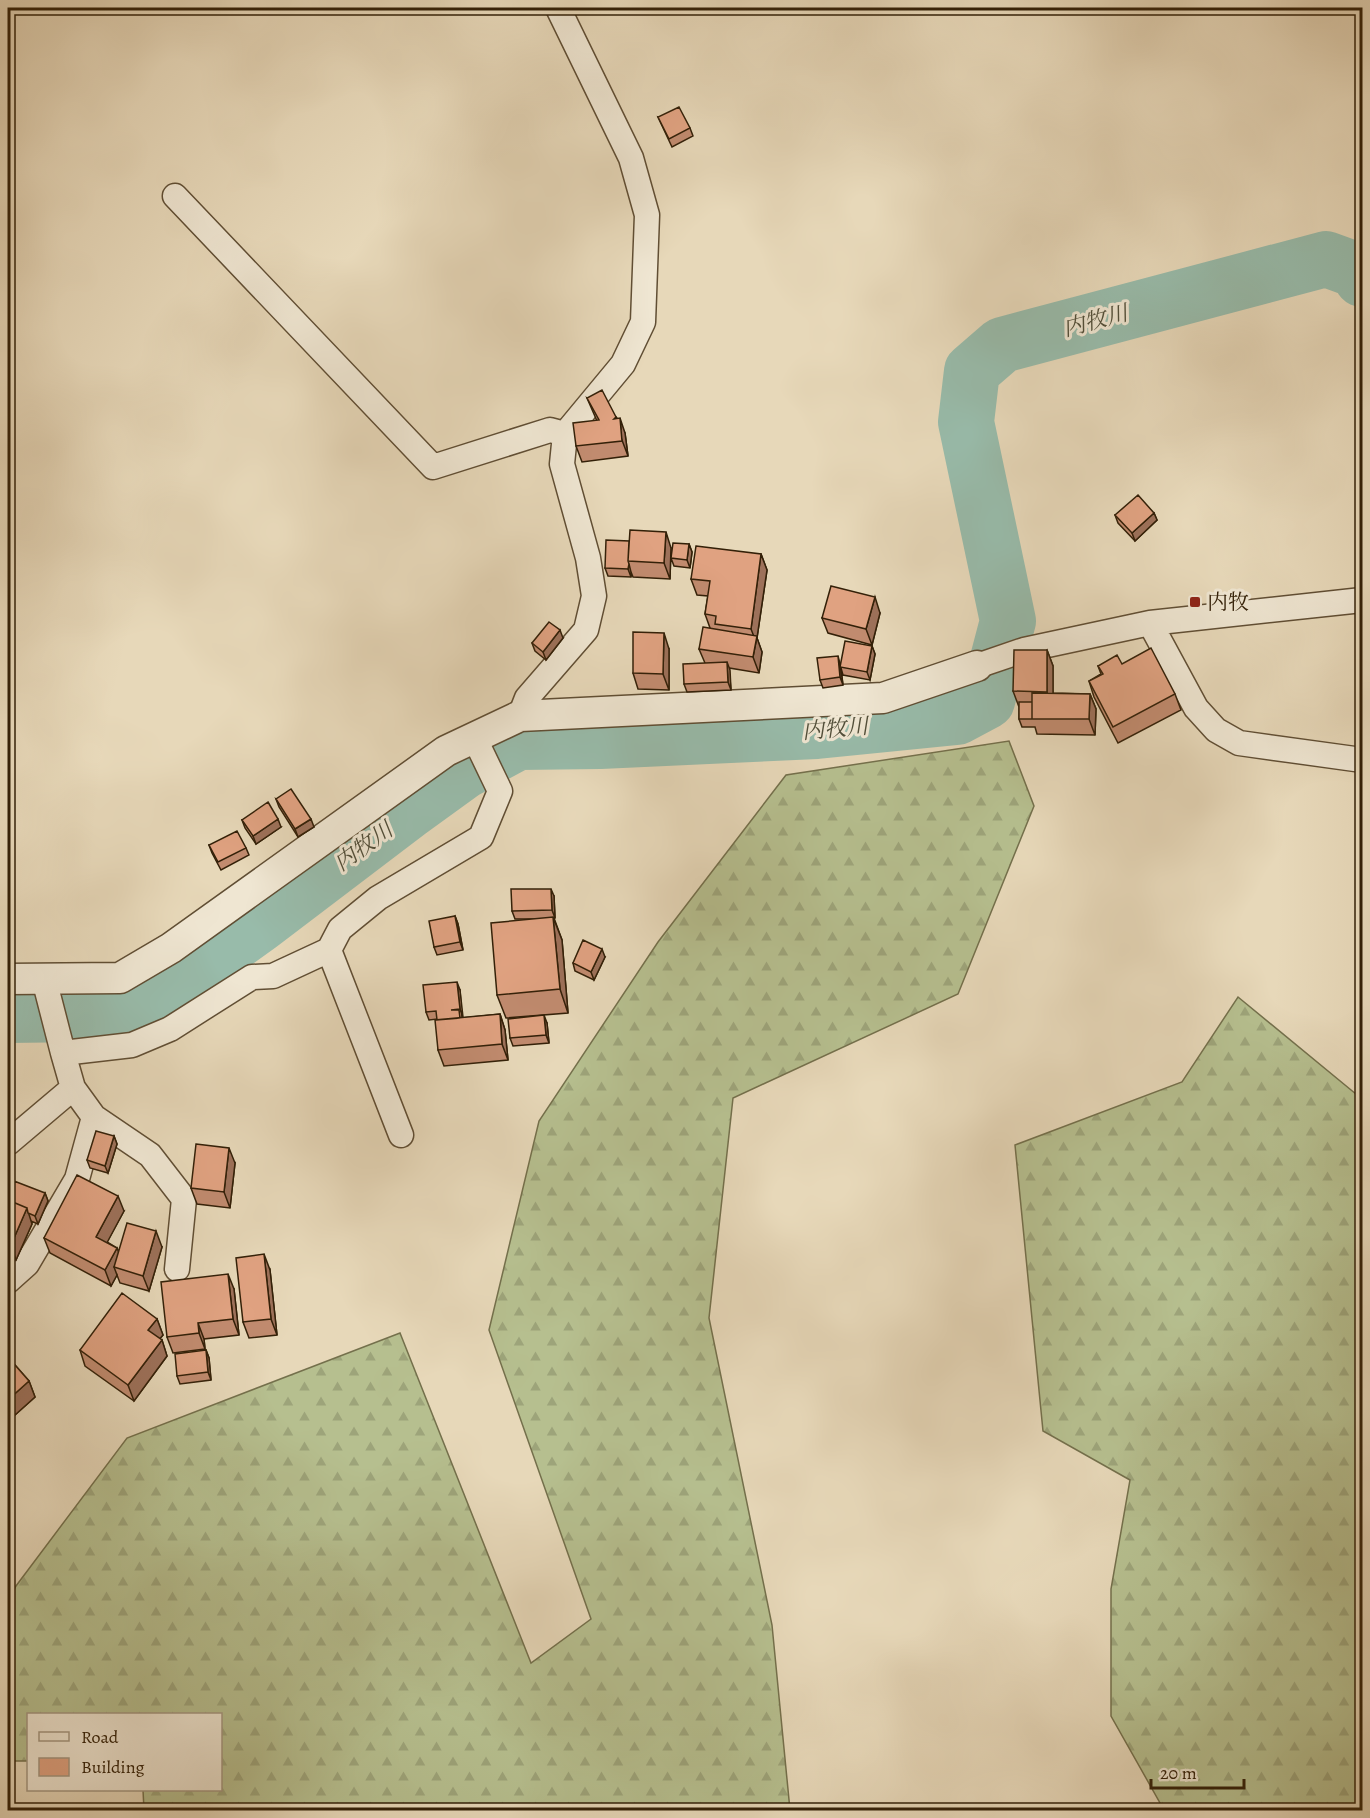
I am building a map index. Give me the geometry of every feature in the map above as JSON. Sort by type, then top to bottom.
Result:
[{"type":"street","points":[[520,716],[527,698],[586,630],[594,596],[588,558],[562,464],[566,434],[623,364],[643,322],[648,215],[631,158],[558,8]]},
{"type":"street","points":[[175,196],[433,467],[550,430],[566,434]]},
{"type":"street","points":[[8,979],[46,988],[120,978],[171,948],[446,751],[477,743],[520,716],[883,698],[1024,650],[1150,623],[1362,600]]},
{"type":"street","points":[[1150,623],[1196,708],[1216,730],[1239,743],[1362,760]]},
{"type":"street","points":[[61,1046],[132,1045],[170,1029],[252,977],[273,976],[329,950],[340,929],[378,898],[482,837],[500,791],[477,743]]},
{"type":"street","points":[[329,950],[401,1135]]},
{"type":"street","points":[[46,988],[73,1088],[94,1117],[150,1155],[184,1199],[177,1269]]},
{"type":"street","points":[[8,1143],[73,1088]]},
{"type":"street","points":[[8,1281],[27,1264],[77,1179],[94,1117]]},
{"type":"green space","points":[[1009,741],[1034,806],[958,994],[733,1098],[709,1318],[772,1625],[790,1810],[144,1810],[143,1791],[222,1791],[222,1713],[27,1713],[27,1761],[8,1761],[8,1601],[16,1586],[127,1438],[400,1333],[531,1663],[591,1619],[489,1330],[539,1121],[658,942],[786,775]]},
{"type":"green space","points":[[1238,997],[1362,1099],[1362,1810],[1164,1810],[1111,1716],[1111,1589],[1130,1480],[1043,1431],[1015,1145],[1182,1082]]},
{"type":"building","points":[[679,107],[690,128],[669,139],[658,117]]},
{"type":"building","points":[[602,390],[616,417],[614,419],[620,418],[622,441],[576,446],[573,423],[599,420],[587,398]]},
{"type":"building","points":[[1138,495],[1154,513],[1132,533],[1115,515]]},
{"type":"building","points":[[630,530],[666,532],[664,563],[628,561]]},
{"type":"building","points":[[606,540],[629,541],[628,569],[605,568]]},
{"type":"building","points":[[673,543],[689,544],[687,560],[671,558]]},
{"type":"building","points":[[696,546],[761,554],[751,629],[715,624],[716,616],[705,614],[710,581],[691,579]]},
{"type":"building","points":[[831,586],[875,597],[866,629],[822,618]]},
{"type":"building","points":[[549,622],[560,630],[543,652],[532,643]]},
{"type":"building","points":[[703,627],[757,636],[753,657],[699,649]]},
{"type":"building","points":[[633,632],[664,633],[663,674],[633,673]]},
{"type":"building","points":[[845,641],[872,646],[867,672],[840,667]]},
{"type":"building","points":[[1151,648],[1175,694],[1113,727],[1089,681],[1103,674],[1098,666],[1117,655],[1122,664]]},
{"type":"building","points":[[1014,650],[1047,650],[1047,692],[1013,691]]},
{"type":"building","points":[[838,656],[840,677],[820,680],[817,658]]},
{"type":"building","points":[[727,662],[728,682],[684,684],[683,664]]},
{"type":"building","points":[[1032,693],[1090,694],[1089,719],[1032,719]]},
{"type":"building","points":[[1019,702],[1032,702],[1032,719],[1019,719]]},
{"type":"building","points":[[291,789],[311,819],[295,829],[276,799]]},
{"type":"building","points":[[268,802],[278,819],[253,836],[242,820]]},
{"type":"building","points":[[237,831],[246,848],[218,862],[209,845]]},
{"type":"building","points":[[511,889],[551,889],[552,910],[512,911]]},
{"type":"building","points":[[455,916],[460,942],[434,947],[429,921]]},
{"type":"building","points":[[553,917],[560,989],[497,995],[491,923]]},
{"type":"building","points":[[583,940],[602,949],[591,972],[573,963]]},
{"type":"building","points":[[457,982],[460,1009],[451,1010],[459,1010],[460,1018],[437,1020],[436,1011],[426,1012],[423,985]]},
{"type":"building","points":[[500,1014],[502,1044],[438,1050],[435,1020]]},
{"type":"building","points":[[544,1015],[546,1035],[510,1038],[508,1019]]},
{"type":"building","points":[[96,1131],[114,1136],[105,1166],[87,1160]]},
{"type":"building","points":[[196,1144],[229,1148],[224,1192],[191,1188]]},
{"type":"building","points":[[77,1175],[118,1196],[96,1237],[117,1248],[105,1270],[44,1238]]},
{"type":"building","points":[[14,1181],[45,1193],[35,1216],[28,1213],[27,1208],[8,1200]]},
{"type":"building","points":[[8,1200],[27,1208],[11,1245],[8,1243]]},
{"type":"building","points":[[127,1223],[156,1231],[143,1276],[114,1267]]},
{"type":"building","points":[[264,1254],[271,1319],[243,1322],[236,1258]]},
{"type":"building","points":[[228,1274],[233,1319],[198,1323],[199,1333],[167,1337],[161,1282]]},
{"type":"building","points":[[122,1293],[157,1319],[148,1330],[162,1340],[128,1385],[80,1350]]},
{"type":"building","points":[[206,1350],[208,1372],[177,1376],[175,1354]]},
{"type":"building","points":[[8,1357],[29,1381],[9,1399],[8,1398]]},
{"type":"waterway","name":"内牧川","points":[[8,1015],[85,1014],[145,1006],[259,925],[464,771],[518,742],[600,741],[817,731],[957,717],[987,701],[1008,621],[966,422],[972,371],[1002,345],[1326,259],[1359,271],[1362,279]]},
{"type":"place","name":"内牧","points":[[1195,602]]}]
